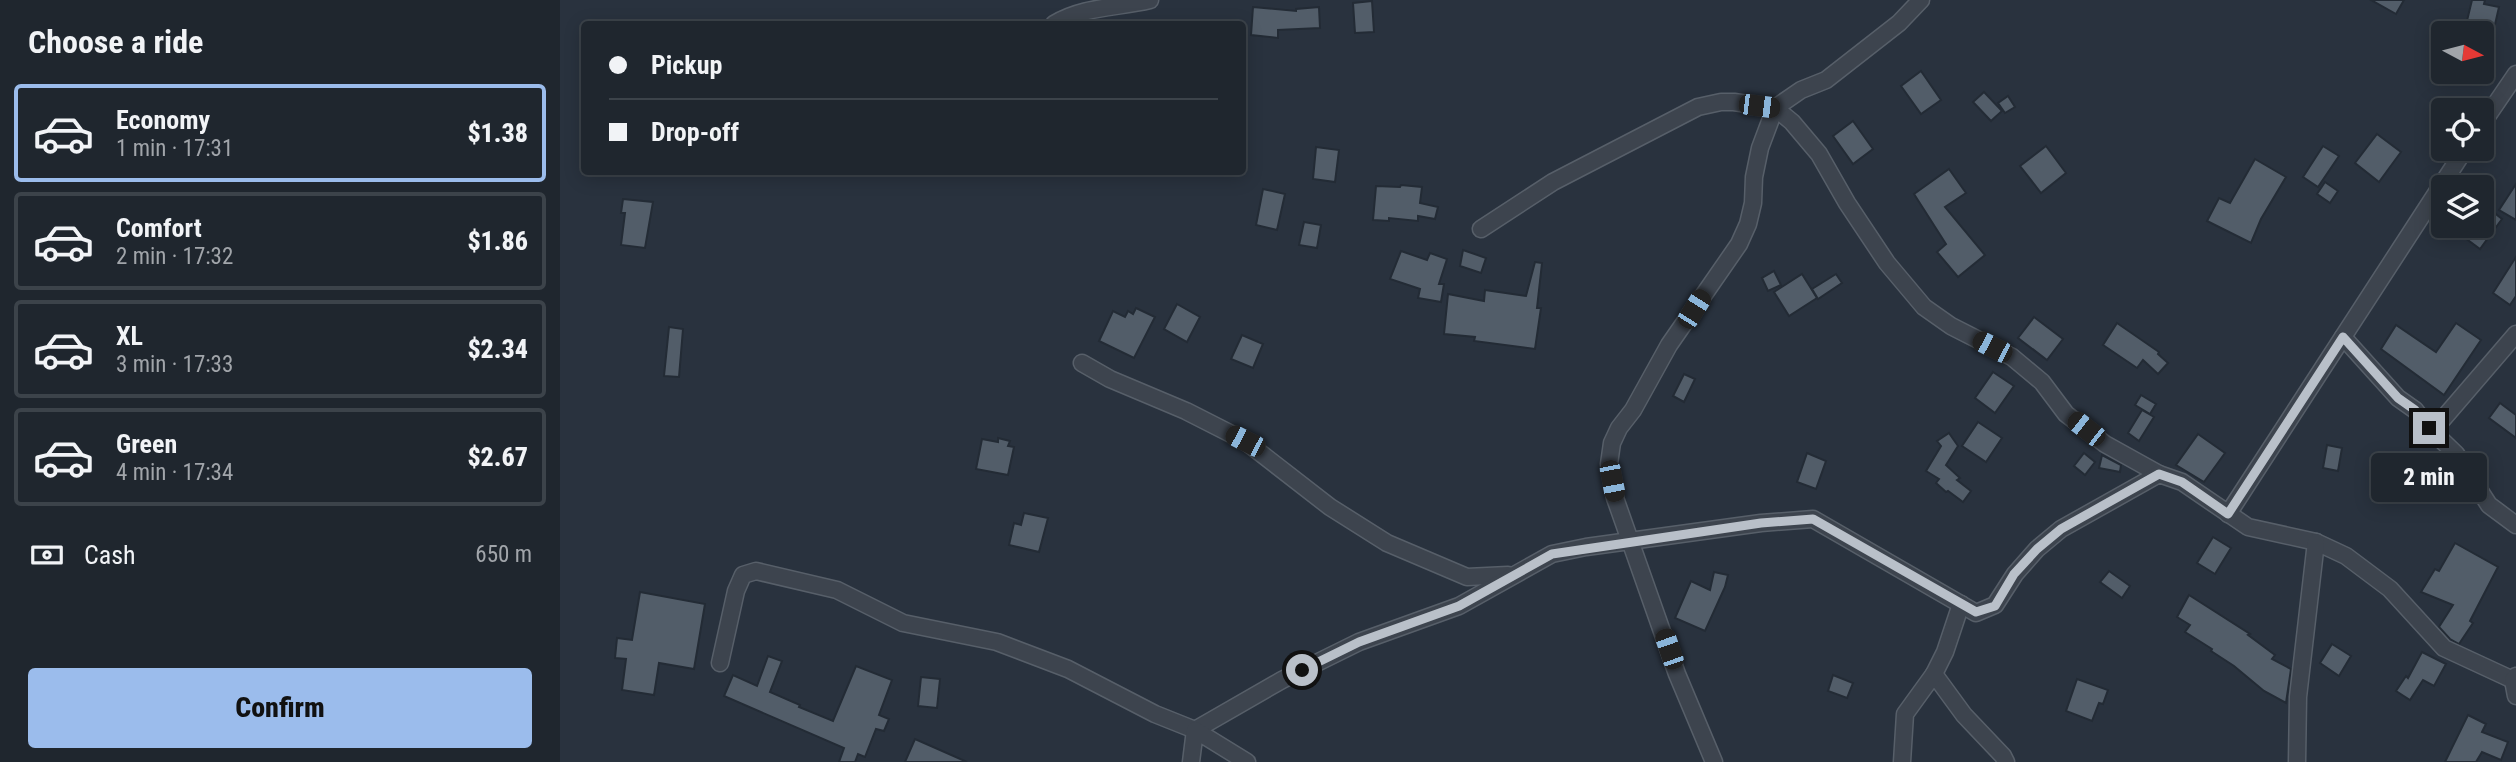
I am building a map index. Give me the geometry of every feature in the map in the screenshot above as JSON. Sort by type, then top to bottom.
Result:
[{"type":"street","points":[[1060,21],[1086,9],[1124,6],[1150,0]]},
{"type":"street","points":[[1714,762],[1677,674],[1615,498],[1609,464],[1612,443],[1669,345],[1739,244],[1748,225],[1753,203],[1759,148],[1775,108],[1801,90],[1826,80],[1899,23],[1921,0]]},
{"type":"street","points":[[2494,106],[2516,74]]},
{"type":"street","points":[[1481,229],[1553,182],[1698,107],[1734,102],[1775,108],[1819,154],[1847,203],[1881,253],[1923,306],[1951,326],[2012,357],[2042,382],[2066,414],[2105,444],[2159,474],[2182,482],[2248,527],[2316,542],[2346,556],[2390,589],[2444,648],[2515,684]]},
{"type":"street","points":[[2228,514],[2457,161]]},
{"type":"street","points":[[2429,428],[2442,420],[2510,352],[2516,334]]},
{"type":"street","points":[[2343,337],[2398,398],[2415,410],[2456,454],[2489,505],[2516,526]]},
{"type":"street","points":[[1082,363],[1110,379],[1186,411],[1245,441],[1329,508],[1387,543],[1467,577],[1513,575]]},
{"type":"street","points":[[1195,730],[1304,669],[1359,642],[1459,606],[1552,554],[1630,541],[1761,523],[1813,519],[1976,612],[1995,606],[2014,574],[2037,549],[2061,529],[2159,474]]},
{"type":"street","points":[[2297,762],[2298,697],[2316,542]]},
{"type":"street","points":[[720,663],[736,591],[743,575],[756,571],[837,590],[903,622],[997,642],[1068,669],[1195,730],[1247,762]]},
{"type":"street","points":[[1902,762],[1905,714],[1934,674],[1945,652],[1961,604]]},
{"type":"street","points":[[1934,674],[1964,715],[2006,762]]},
{"type":"street","points":[[1191,762],[1195,730]]},
{"type":"building","points":[[2371,0],[2404,0],[2396,14]]},
{"type":"building","points":[[2472,0],[2485,0],[2484,4],[2499,7],[2494,29],[2494,21],[2467,21]]},
{"type":"building","points":[[1372,1],[1374,32],[1355,33],[1353,3]]},
{"type":"building","points":[[1253,7],[1296,11],[1319,7],[1320,28],[1278,30],[1278,38],[1251,35]]},
{"type":"building","points":[[1921,71],[1941,100],[1921,114],[1901,86]]},
{"type":"building","points":[[1984,92],[2002,111],[1991,121],[1973,102]]},
{"type":"building","points":[[2008,96],[2015,107],[2005,113],[1998,103]]},
{"type":"building","points":[[1853,121],[1873,149],[1853,164],[1833,136]]},
{"type":"building","points":[[2377,134],[2401,152],[2379,182],[2355,163]]},
{"type":"building","points":[[2046,146],[2066,173],[2041,193],[2020,166]]},
{"type":"building","points":[[2323,146],[2339,156],[2318,187],[2303,177]]},
{"type":"building","points":[[1316,147],[1339,150],[1335,182],[1313,179]]},
{"type":"building","points":[[2255,159],[2286,177],[2261,219],[2251,243],[2207,221],[2219,198],[2230,203]]},
{"type":"building","points":[[1949,169],[1966,193],[1945,207],[1985,255],[1958,277],[1937,252],[1946,244],[1914,194]]},
{"type":"building","points":[[2325,182],[2338,191],[2330,203],[2317,194]]},
{"type":"building","points":[[2516,184],[2516,220],[2499,210]]},
{"type":"building","points":[[1376,186],[1422,187],[1420,203],[1438,207],[1435,219],[1418,216],[1418,221],[1389,218],[1389,221],[1373,220]]},
{"type":"building","points":[[1263,189],[1285,194],[1277,230],[1256,225]]},
{"type":"building","points":[[623,199],[653,202],[645,248],[621,245],[625,213],[621,213]]},
{"type":"building","points":[[2494,213],[2502,219],[2494,230]]},
{"type":"building","points":[[1304,222],[1321,225],[1317,248],[1299,245]]},
{"type":"building","points":[[2465,238],[2488,238],[2480,249]]},
{"type":"building","points":[[1463,250],[1486,258],[1481,273],[1460,266]]},
{"type":"building","points":[[1401,251],[1427,260],[1430,253],[1447,259],[1439,284],[1444,284],[1441,302],[1418,298],[1420,289],[1390,279]]},
{"type":"building","points":[[2516,257],[2516,296],[2510,305],[2493,293]]},
{"type":"building","points":[[1535,262],[1542,263],[1537,308],[1541,308],[1535,349],[1444,334],[1448,294],[1484,301],[1485,290],[1526,296]]},
{"type":"building","points":[[1774,271],[1781,285],[1768,291],[1762,278]]},
{"type":"building","points":[[1802,274],[1817,298],[1789,316],[1774,292]]},
{"type":"building","points":[[1836,274],[1842,283],[1818,299],[1812,289]]},
{"type":"building","points":[[1177,304],[1200,317],[1187,342],[1164,329]]},
{"type":"building","points":[[1136,308],[1155,317],[1134,358],[1099,341],[1113,311],[1125,317],[1128,311],[1133,314]]},
{"type":"building","points":[[2034,317],[2063,339],[2047,360],[2018,338]]},
{"type":"building","points":[[2117,323],[2159,352],[2168,363],[2158,374],[2143,360],[2137,368],[2103,345]]},
{"type":"building","points":[[2456,323],[2481,340],[2444,395],[2381,349],[2396,325],[2436,352]]},
{"type":"building","points":[[669,327],[683,329],[679,377],[664,376]]},
{"type":"building","points":[[1242,335],[1263,344],[1253,368],[1231,359]]},
{"type":"building","points":[[1993,372],[2014,386],[1995,413],[1975,398]]},
{"type":"building","points":[[1684,374],[1695,379],[1684,402],[1673,396]]},
{"type":"building","points":[[2141,395],[2156,404],[2150,414],[2135,405]]},
{"type":"building","points":[[2500,403],[2516,415],[2516,438],[2489,418]]},
{"type":"building","points":[[2142,410],[2154,417],[2139,441],[2128,433]]},
{"type":"building","points":[[1978,422],[2002,438],[1986,462],[1962,446]]},
{"type":"building","points":[[1949,433],[1958,446],[1946,465],[1960,478],[1957,480],[1971,491],[1963,502],[1946,492],[1936,483],[1939,479],[1926,471],[1941,446],[1937,441]]},
{"type":"building","points":[[2198,434],[2225,453],[2204,482],[2176,465]]},
{"type":"building","points":[[998,438],[1010,441],[1008,446],[1014,447],[1008,475],[976,469],[982,439],[998,442]]},
{"type":"building","points":[[2327,445],[2342,448],[2338,471],[2323,468]]},
{"type":"building","points":[[1807,453],[1826,461],[1816,489],[1797,482]]},
{"type":"building","points":[[2084,453],[2095,462],[2085,475],[2074,466]]},
{"type":"building","points":[[2102,455],[2121,465],[2120,472],[2099,468]]},
{"type":"building","points":[[1024,513],[1048,518],[1039,552],[1009,545],[1014,523],[1021,525]]},
{"type":"building","points":[[2213,537],[2231,548],[2215,574],[2197,563]]},
{"type":"building","points":[[2455,543],[2498,567],[2470,621],[2473,623],[2459,644],[2439,627],[2453,605],[2421,592],[2435,569],[2439,571]]},
{"type":"building","points":[[2109,571],[2130,586],[2122,598],[2100,582]]},
{"type":"building","points":[[1714,572],[1728,575],[1705,631],[1675,618],[1691,581],[1710,590]]},
{"type":"building","points":[[640,592],[705,604],[694,669],[659,663],[654,695],[622,690],[626,659],[615,658],[617,638],[632,640]]},
{"type":"building","points":[[2189,595],[2250,634],[2248,635],[2275,655],[2272,659],[2291,669],[2286,703],[2264,691],[2211,651],[2212,649],[2185,632],[2190,625],[2177,617]]},
{"type":"building","points":[[2332,644],[2351,656],[2339,676],[2320,663]]},
{"type":"building","points":[[2422,652],[2446,664],[2434,686],[2423,680],[2410,700],[2396,691],[2406,676],[2408,678]]},
{"type":"building","points":[[768,656],[782,661],[770,692],[833,721],[856,666],[892,680],[879,715],[889,719],[884,731],[876,729],[865,757],[858,754],[855,762],[839,762],[844,748],[724,696],[733,675],[757,686]]},
{"type":"building","points":[[1833,675],[1853,683],[1847,698],[1828,691]]},
{"type":"building","points":[[921,677],[940,679],[937,708],[918,706]]},
{"type":"building","points":[[2077,679],[2108,690],[2092,721],[2066,711]]},
{"type":"building","points":[[2468,715],[2486,724],[2482,732],[2508,742],[2501,760],[2482,752],[2476,762],[2445,762]]},
{"type":"building","points":[[915,739],[967,762],[905,762]]},
{"type":"route","points":[[1302,670],[1359,642],[1459,606],[1552,554],[1761,523],[1813,519],[1976,612],[1995,606],[2014,574],[2037,549],[2061,529],[2159,474],[2182,482],[2228,514],[2343,337],[2398,398],[2415,410],[2429,428]]}]
